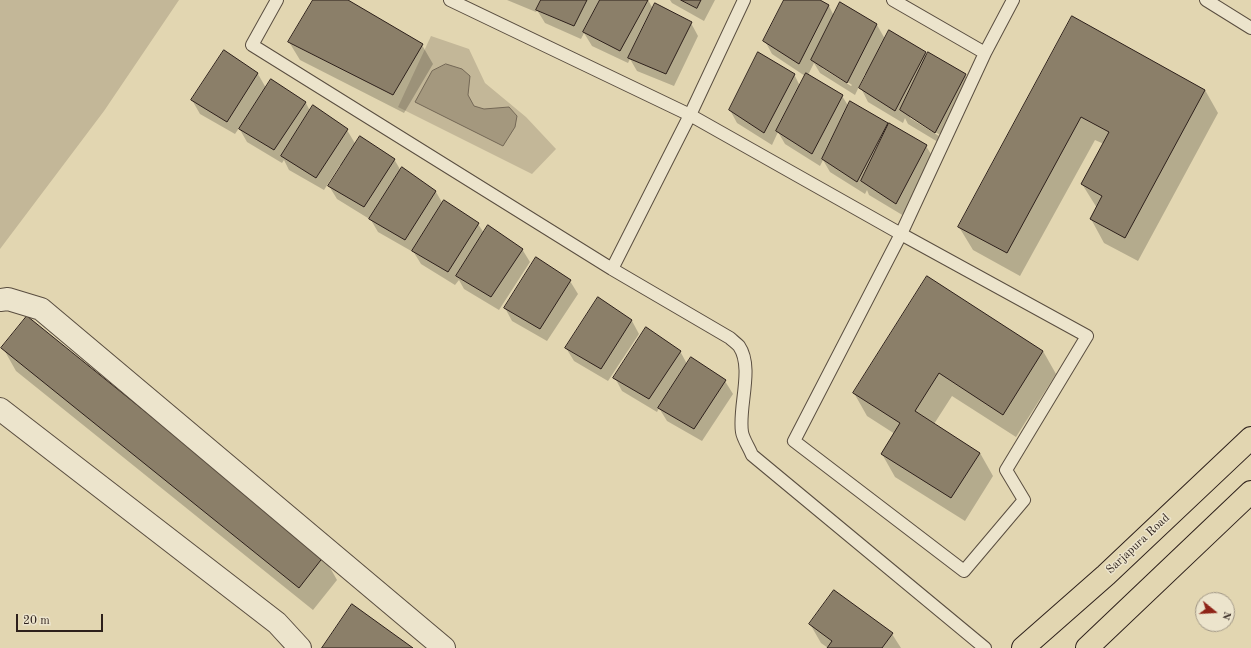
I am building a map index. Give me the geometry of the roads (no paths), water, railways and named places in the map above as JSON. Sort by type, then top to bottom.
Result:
[{"type":"main road","name":"Sarjapura Road","points":[[1023,648],[1106,575],[1251,438]]},
{"type":"main road","points":[[1087,648],[1251,492]]},
{"type":"street","points":[[0,300],[8,299],[41,309],[444,648]]},
{"type":"street","points":[[0,409],[277,623],[300,648]]},
{"type":"lane","points":[[277,0],[252,45],[612,269],[730,338],[739,347],[744,358],[746,379],[742,432],[752,454],[986,648]]},
{"type":"lane","points":[[450,0],[690,114],[901,234],[1087,336],[1006,470],[1024,500],[964,571],[794,441],[901,234],[985,53],[1013,0]]},
{"type":"lane","points":[[612,269],[690,114],[744,0]]},
{"type":"lane","points":[[893,0],[985,53]]},
{"type":"lane","points":[[1206,0],[1251,28]]}]
